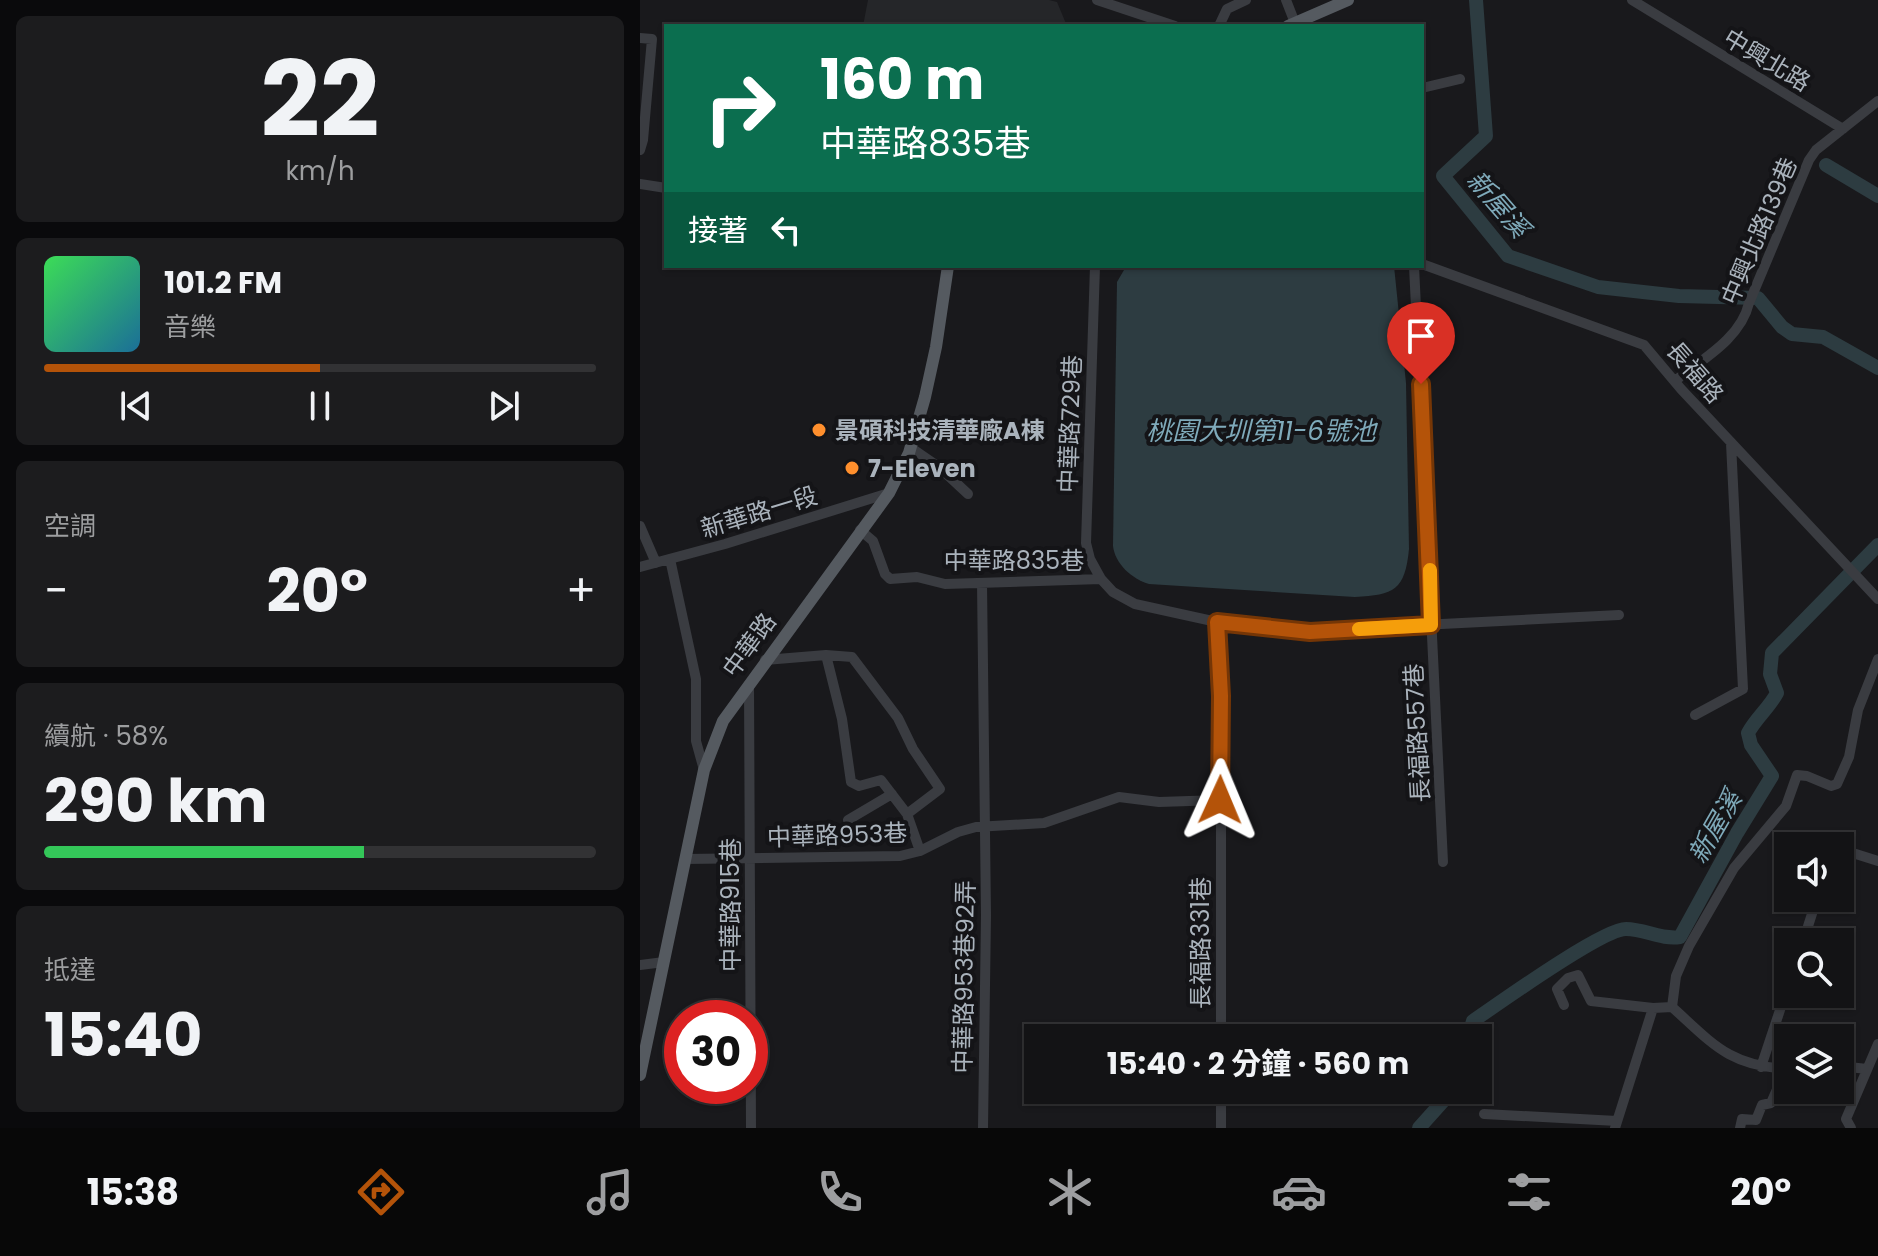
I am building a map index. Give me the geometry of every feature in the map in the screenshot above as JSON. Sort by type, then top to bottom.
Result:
[{"type":"main road","points":[[1292,24],[1348,0]]},
{"type":"main road","name":"中華路","points":[[640,1075],[646,1020],[664,962],[704,770],[723,721],[889,493],[910,447],[936,347],[948,268]]},
{"type":"street","points":[[1097,0],[1169,24]]},
{"type":"street","points":[[1220,24],[1227,9],[1246,0]]},
{"type":"street","points":[[1286,0],[1292,24]]},
{"type":"street","name":"中興北路","points":[[1632,0],[1843,129]]},
{"type":"street","points":[[640,38],[652,39],[640,150]]},
{"type":"street","points":[[1424,88],[1460,79]]},
{"type":"street","points":[[1843,129],[1878,101]]},
{"type":"street","name":"中興北路139巷","points":[[1676,380],[1737,330],[1745,318],[1809,160],[1816,150],[1843,129]]},
{"type":"street","points":[[640,184],[664,188]]},
{"type":"street","name":"長福路","points":[[1424,265],[1644,345],[1731,443],[1878,599]]},
{"type":"street","name":"中華路729巷","points":[[1095,268],[1086,543],[1090,559],[1101,579]]},
{"type":"street","name":"長福路557巷","points":[[1414,268],[1443,862]]},
{"type":"street","points":[[1695,715],[1743,689],[1731,443]]},
{"type":"street","points":[[910,447],[939,467],[968,494]]},
{"type":"street","name":"新華路一段","points":[[640,567],[889,493]]},
{"type":"street","points":[[640,526],[656,563]]},
{"type":"street","name":"中華路835巷","points":[[860,530],[873,541],[885,574],[890,579],[917,577],[945,584],[1101,579],[1113,592],[1135,604],[1217,622],[1310,632],[1619,615]]},
{"type":"street","points":[[670,559],[696,679],[696,741],[704,770]]},
{"type":"street","name":"中華路953巷92弄","points":[[982,583],[983,1128]]},
{"type":"street","name":"長福路331巷","points":[[1217,622],[1221,696],[1221,1024]]},
{"type":"street","points":[[826,655],[842,719],[851,782],[859,786],[881,780],[907,814],[920,851]]},
{"type":"street","points":[[765,660],[826,655],[852,657],[898,718],[913,749],[940,789],[907,814]]},
{"type":"street","points":[[1672,1007],[1676,976],[1689,946],[1734,868],[1786,806],[1797,775],[1831,786],[1837,784],[1849,757],[1858,710],[1878,659]]},
{"type":"street","name":"中華路915巷","points":[[749,683],[751,1128]]},
{"type":"street","points":[[848,820],[892,794]]},
{"type":"street","name":"中華路953巷","points":[[685,859],[900,856],[920,851],[958,832],[1044,823],[1119,797],[1159,802],[1220,800]]},
{"type":"street","points":[[1854,853],[1878,861]]},
{"type":"street","points":[[640,965],[664,962]]},
{"type":"street","points":[[1564,1005],[1557,989],[1568,978],[1578,975],[1591,1001],[1653,1008],[1672,1007],[1719,1049],[1744,1063],[1774,1068]]},
{"type":"street","points":[[1484,1114],[1616,1124],[1653,1008]]},
{"type":"street","points":[[1761,1067],[1781,1008]]},
{"type":"street","points":[[1851,1128],[1846,1119],[1850,1106],[1878,1044]]},
{"type":"street","points":[[1854,1068],[1867,1069]]},
{"type":"street","points":[[1740,1128],[1742,1119],[1756,1120],[1762,1105],[1771,1103],[1774,1097]]},
{"type":"street","points":[[1221,1104],[1221,1128]]},
{"type":"shaded area","points":[[868,0],[1049,0],[1057,2],[1066,24],[863,24]]},
{"type":"water","name":"桃園大圳第11-6號池","points":[[1394,268],[1406,383],[1409,549],[1404,574],[1395,588],[1355,597],[1149,584],[1131,575],[1121,565],[1113,546],[1117,282],[1124,270]]},
{"type":"waterway","name":"新屋溪","points":[[1476,0],[1486,136],[1443,176],[1508,256],[1598,287],[1679,296],[1758,298],[1782,327],[1792,334],[1823,337],[1878,368]]},
{"type":"waterway","points":[[1826,165],[1878,196]]},
{"type":"waterway","name":"新屋溪","points":[[1472,1024],[1550,969],[1614,932],[1633,929],[1680,937],[1772,776],[1751,745],[1748,733],[1777,693],[1770,674],[1772,653],[1878,545]]},
{"type":"waterway","name":"新屋溪","points":[[1419,1128],[1440,1104]]},
{"type":"slow traffic","points":[[1359,629],[1431,625],[1430,570]]},
{"type":"place","name":"景碩科技清華廠A棟","points":[[819,430]]},
{"type":"place","name":"7-Eleven","points":[[852,468]]},
{"type":"route","points":[[1220,800],[1221,696],[1217,622],[1310,632],[1431,625],[1421,384]]}]
